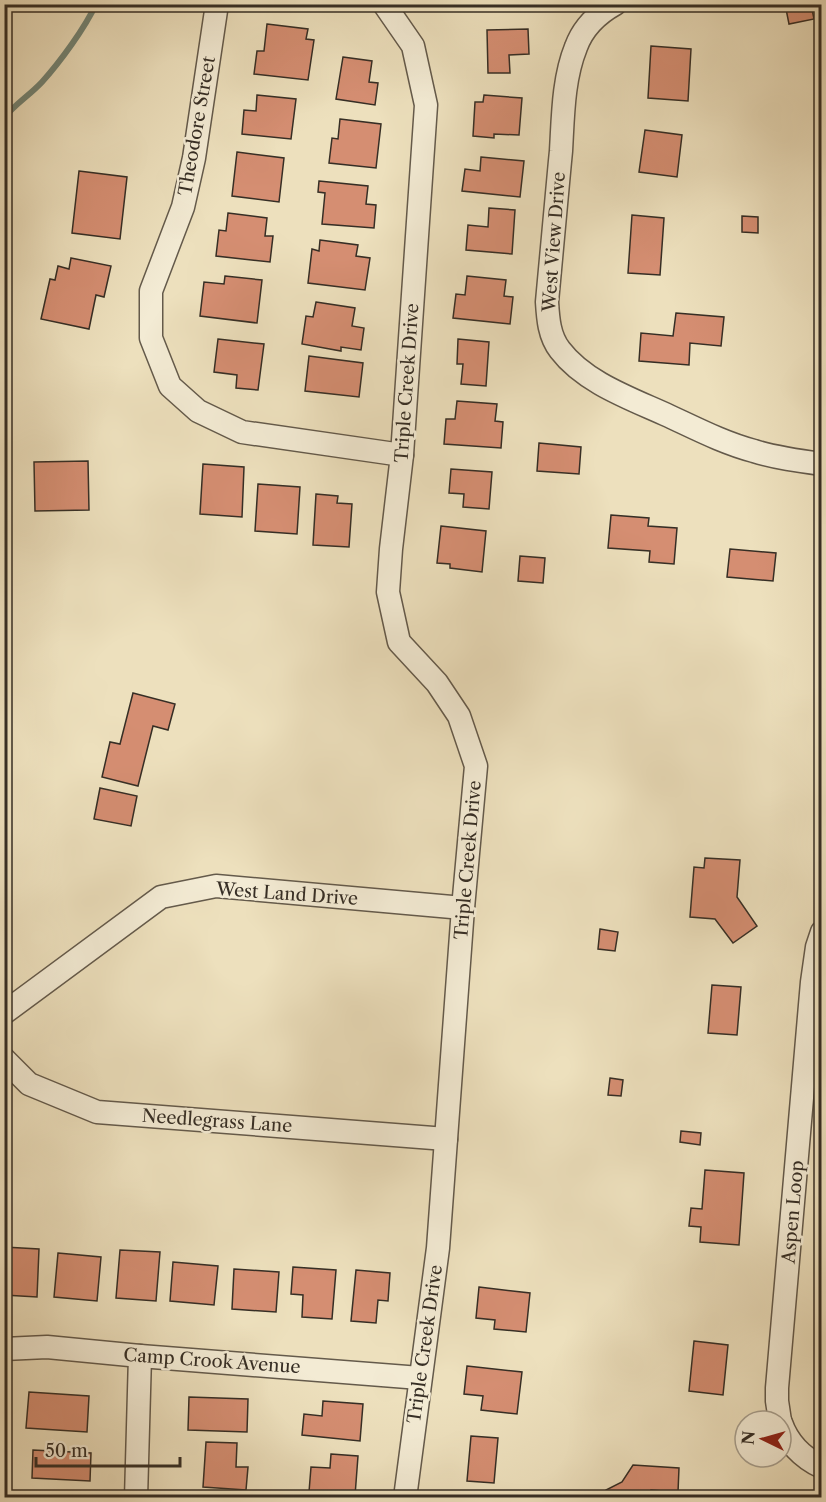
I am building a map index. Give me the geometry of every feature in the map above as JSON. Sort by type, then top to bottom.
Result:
[{"type":"street","name":"Theodore Street","points":[[217,4],[194,158],[183,207],[151,291],[150,338],[170,386],[198,411],[242,432],[402,456]]},
{"type":"street","name":"Triple Creek Drive","points":[[384,4],[413,46],[426,105],[402,456],[388,592],[399,642],[437,683],[459,716],[476,766],[438,1248],[405,1497]]},
{"type":"street","name":"West View Drive","points":[[615,4],[586,28],[571,60],[564,109],[547,302],[551,333],[558,348],[583,372],[598,382],[724,442],[755,452],[822,464]]},
{"type":"street","name":"West Land Drive","points":[[4,1013],[161,897],[216,886],[463,908]]},
{"type":"street","name":"Aspen Loop","points":[[779,1409],[777,1388],[812,982],[817,947],[822,932]]},
{"type":"street","name":"Needlegrass Lane","points":[[4,1059],[29,1084],[97,1112],[446,1139]]},
{"type":"street","name":"Camp Crook Avenue","points":[[4,1349],[47,1347],[420,1378]]},
{"type":"street","points":[[136,1497],[140,1356]]},
{"type":"street","name":"Aspen Loop","points":[[793,1444],[805,1457],[822,1467]]},
{"type":"building","points":[[785,4],[811,4],[814,19],[789,24]]},
{"type":"building","points":[[267,24],[308,29],[306,39],[314,40],[308,80],[254,74],[257,51],[264,51]]},
{"type":"building","points":[[528,29],[529,54],[509,55],[510,73],[488,73],[487,30]]},
{"type":"building","points":[[651,46],[691,49],[688,101],[648,98]]},
{"type":"building","points":[[343,57],[372,61],[369,82],[378,83],[375,105],[336,99]]},
{"type":"building","points":[[257,95],[296,99],[291,139],[242,134],[244,110],[256,111]]},
{"type":"building","points":[[484,95],[522,98],[519,135],[494,134],[494,138],[473,136],[475,102],[483,102]]},
{"type":"building","points":[[340,119],[381,124],[376,168],[329,163],[332,138],[338,139]]},
{"type":"building","points":[[645,130],[682,135],[677,177],[639,172]]},
{"type":"building","points":[[237,152],[284,158],[279,202],[232,196]]},
{"type":"building","points":[[481,157],[524,161],[520,197],[462,191],[465,169],[480,171]]},
{"type":"building","points":[[79,171],[127,177],[120,239],[72,233]]},
{"type":"building","points":[[319,181],[368,186],[366,204],[376,205],[374,228],[322,224],[325,193],[318,192]]},
{"type":"building","points":[[489,208],[515,210],[512,254],[466,250],[468,225],[488,227]]},
{"type":"building","points":[[228,213],[267,218],[265,236],[273,236],[270,262],[216,256],[219,230],[226,231]]},
{"type":"building","points":[[632,215],[664,218],[660,275],[628,273]]},
{"type":"building","points":[[742,216],[758,217],[758,233],[742,232]]},
{"type":"building","points":[[320,240],[358,245],[356,256],[370,258],[365,290],[308,283],[312,249],[319,251]]},
{"type":"building","points":[[71,258],[111,266],[104,297],[96,295],[89,329],[41,319],[50,279],[55,280],[58,266],[69,269]]},
{"type":"building","points":[[225,276],[262,280],[257,323],[200,316],[204,282],[224,284]]},
{"type":"building","points":[[467,276],[506,280],[504,296],[513,297],[510,324],[453,318],[456,294],[465,295]]},
{"type":"building","points":[[316,302],[355,308],[352,326],[364,328],[361,350],[341,347],[341,351],[302,344],[306,316],[313,317]]},
{"type":"building","points":[[676,313],[724,317],[721,346],[690,343],[689,365],[639,361],[641,333],[673,336]]},
{"type":"building","points":[[218,339],[264,344],[258,390],[236,388],[237,375],[214,372]]},
{"type":"building","points":[[458,339],[489,342],[486,386],[461,384],[463,364],[457,364]]},
{"type":"building","points":[[309,356],[363,363],[359,397],[305,391]]},
{"type":"building","points":[[457,401],[497,404],[495,421],[503,422],[501,448],[444,444],[446,419],[455,419]]},
{"type":"building","points":[[539,443],[581,447],[579,474],[537,471]]},
{"type":"building","points":[[88,461],[89,510],[35,511],[34,462]]},
{"type":"building","points":[[203,464],[244,467],[242,517],[200,514]]},
{"type":"building","points":[[451,469],[492,472],[489,509],[463,507],[464,494],[449,493]]},
{"type":"building","points":[[258,484],[300,487],[297,534],[255,531]]},
{"type":"building","points":[[316,494],[338,496],[337,503],[352,504],[349,547],[313,545]]},
{"type":"building","points":[[611,515],[649,518],[648,526],[677,528],[674,564],[649,562],[650,551],[608,548]]},
{"type":"building","points":[[441,526],[486,531],[482,572],[450,568],[450,564],[437,563]]},
{"type":"building","points":[[730,549],[776,553],[773,581],[727,577]]},
{"type":"building","points":[[520,556],[545,558],[543,583],[518,581]]},
{"type":"building","points":[[133,693],[175,704],[168,730],[153,726],[138,786],[102,777],[110,742],[120,744]]},
{"type":"building","points":[[100,788],[137,796],[131,826],[94,819]]},
{"type":"building","points":[[705,858],[740,860],[737,897],[757,926],[733,943],[715,919],[690,917],[694,867],[704,868]]},
{"type":"building","points":[[600,929],[618,932],[615,951],[598,949]]},
{"type":"building","points":[[712,985],[741,987],[737,1035],[708,1033]]},
{"type":"building","points":[[610,1078],[623,1080],[621,1096],[608,1095]]},
{"type":"building","points":[[681,1131],[701,1133],[700,1145],[680,1142]]},
{"type":"building","points":[[705,1170],[744,1173],[739,1245],[700,1242],[701,1227],[689,1226],[691,1208],[702,1209]]},
{"type":"building","points":[[4,1247],[39,1249],[37,1297],[4,1295]]},
{"type":"building","points":[[120,1250],[160,1252],[156,1301],[116,1298]]},
{"type":"building","points":[[58,1253],[101,1257],[97,1301],[54,1297]]},
{"type":"building","points":[[173,1262],[218,1266],[214,1305],[170,1301]]},
{"type":"building","points":[[293,1267],[336,1270],[332,1319],[302,1317],[303,1295],[291,1294]]},
{"type":"building","points":[[234,1269],[279,1272],[276,1312],[232,1309]]},
{"type":"building","points":[[356,1270],[390,1273],[388,1301],[378,1300],[376,1323],[351,1321]]},
{"type":"building","points":[[479,1287],[530,1293],[526,1332],[494,1329],[495,1320],[476,1318]]},
{"type":"building","points":[[694,1341],[728,1345],[723,1395],[689,1391]]},
{"type":"building","points":[[467,1366],[522,1372],[517,1414],[481,1410],[483,1396],[464,1394]]},
{"type":"building","points":[[29,1392],[89,1396],[87,1432],[26,1428]]},
{"type":"building","points":[[189,1397],[248,1399],[247,1432],[188,1430]]},
{"type":"building","points":[[323,1401],[363,1404],[360,1441],[302,1435],[304,1414],[322,1416]]},
{"type":"building","points":[[471,1436],[498,1438],[494,1483],[467,1481]]},
{"type":"building","points":[[206,1442],[237,1443],[236,1467],[248,1467],[246,1490],[203,1487]]},
{"type":"building","points":[[33,1450],[91,1453],[90,1481],[32,1478]]},
{"type":"building","points":[[331,1454],[358,1456],[355,1496],[309,1492],[311,1467],[330,1468]]},
{"type":"building","points":[[633,1465],[679,1468],[678,1492],[651,1490],[650,1498],[605,1498],[606,1490],[622,1482]]},
{"type":"waterway","points":[[4,118],[37,87],[56,65],[79,34],[96,4]]}]
